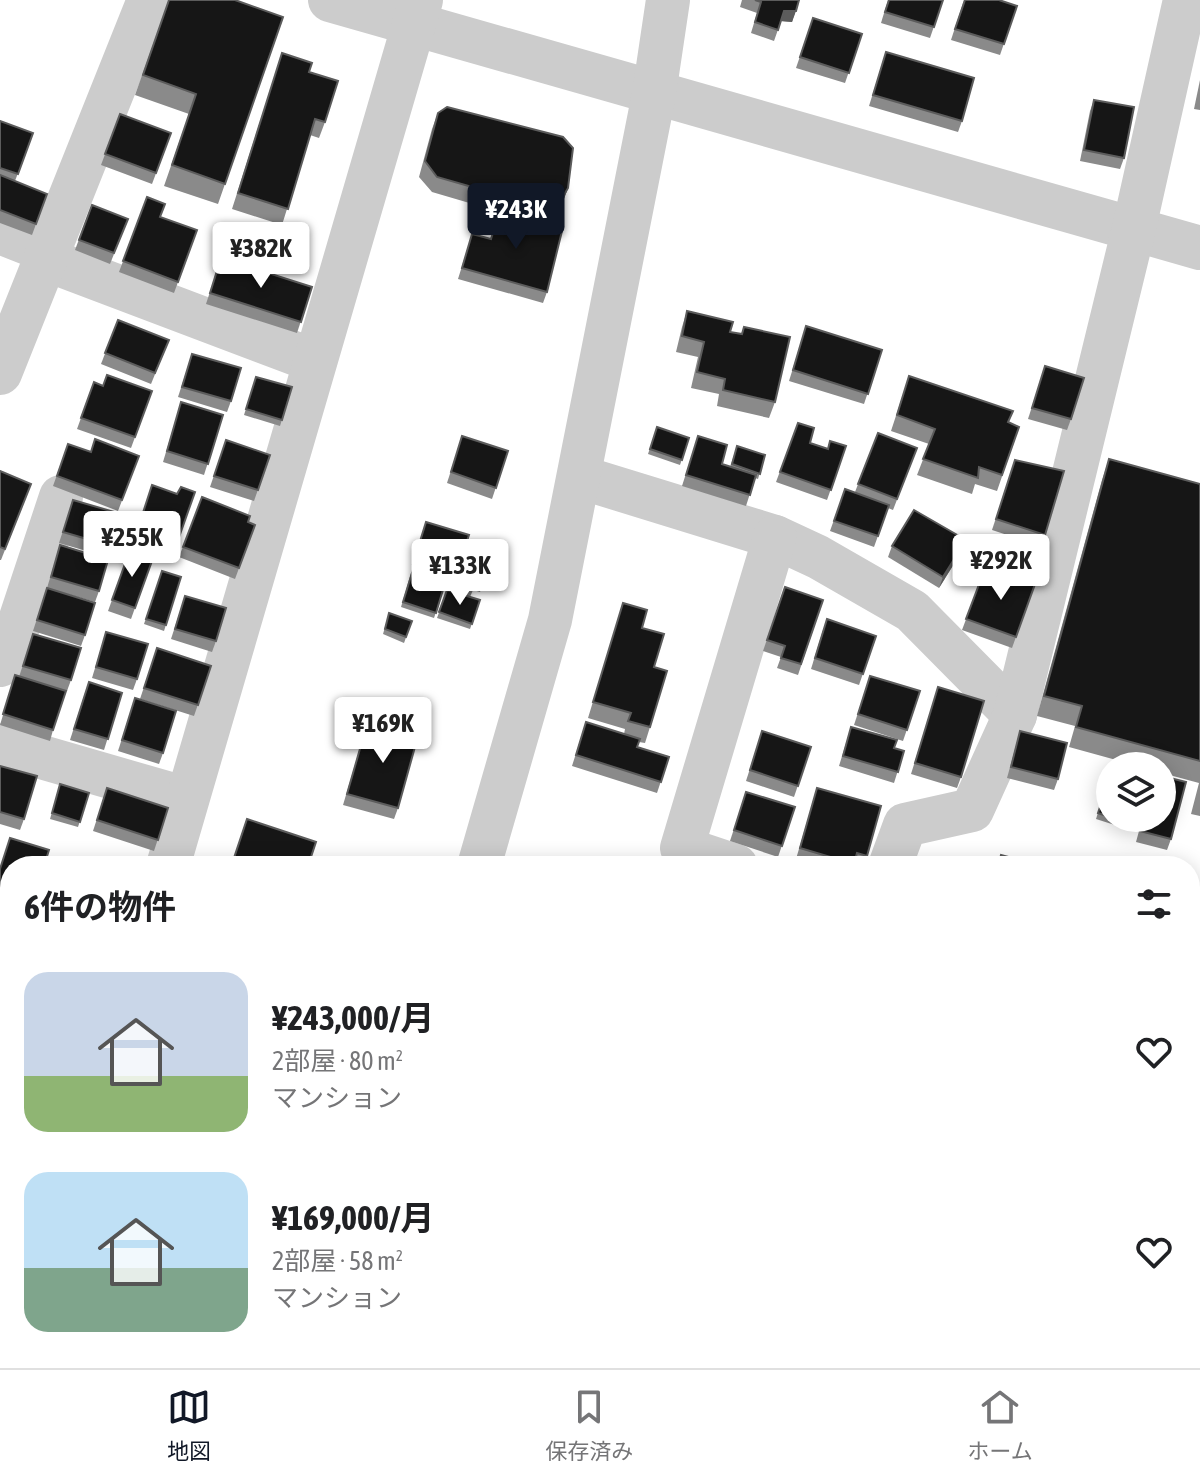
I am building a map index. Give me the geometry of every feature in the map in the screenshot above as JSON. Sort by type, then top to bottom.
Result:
[{"type":"street","points":[[0,373],[149,0]]},
{"type":"street","points":[[330,0],[418,12],[654,94],[1200,248]]},
{"type":"street","points":[[482,856],[546,634],[580,477],[654,94],[668,0]]},
{"type":"street","points":[[894,856],[905,825],[972,810],[1015,715],[1134,228],[1185,0]]},
{"type":"street","points":[[171,856],[418,12]]},
{"type":"street","points":[[0,232],[47,255],[315,361]]},
{"type":"street","points":[[580,477],[775,537],[818,557],[912,611],[1015,715]]},
{"type":"street","points":[[0,665],[7,660],[61,497]]},
{"type":"street","points":[[706,856],[682,848],[775,537]]},
{"type":"street","points":[[0,745],[187,799]]},
{"type":"building","points":[[169,0],[235,0],[283,17],[225,184],[172,165],[196,94],[143,75]]},
{"type":"building","points":[[755,0],[799,0],[796,11],[784,11],[778,30],[755,22],[761,2]]},
{"type":"building","points":[[889,0],[943,0],[934,27],[885,12]]},
{"type":"building","points":[[965,0],[999,0],[1017,6],[1004,44],[955,29]]},
{"type":"building","points":[[813,18],[862,34],[849,73],[800,57]]},
{"type":"building","points":[[886,52],[974,78],[962,121],[873,95]]},
{"type":"building","points":[[282,53],[312,63],[309,72],[338,81],[325,122],[315,119],[288,209],[238,193]]},
{"type":"building","points":[[1094,100],[1134,107],[1124,158],[1084,150]]},
{"type":"building","points":[[447,107],[563,137],[573,148],[568,188],[562,198],[538,197],[535,205],[437,177],[425,161],[438,113]]},
{"type":"building","points":[[120,114],[171,133],[156,173],[105,154]]},
{"type":"building","points":[[0,121],[33,133],[18,174],[0,168]]},
{"type":"building","points":[[0,175],[47,194],[36,224],[0,210]]},
{"type":"building","points":[[147,197],[165,204],[160,217],[197,230],[178,282],[123,261]]},
{"type":"building","points":[[92,205],[128,219],[114,253],[79,240]]},
{"type":"building","points":[[500,211],[563,227],[547,292],[462,268],[472,234],[491,239]]},
{"type":"building","points":[[221,258],[312,287],[301,322],[210,293]]},
{"type":"building","points":[[687,311],[733,322],[730,332],[742,334],[744,327],[790,337],[775,402],[723,390],[725,379],[697,372],[704,342],[682,336]]},
{"type":"building","points":[[118,320],[169,340],[155,373],[105,353]]},
{"type":"building","points":[[806,326],[882,350],[868,394],[793,370]]},
{"type":"building","points":[[192,354],[241,368],[231,401],[182,387]]},
{"type":"building","points":[[1045,366],[1084,378],[1071,419],[1032,408]]},
{"type":"building","points":[[107,375],[152,391],[135,437],[81,418],[94,382],[103,386]]},
{"type":"building","points":[[909,376],[1013,411],[1008,422],[1019,427],[1002,475],[979,467],[978,478],[923,459],[935,429],[897,415]]},
{"type":"building","points":[[256,377],[292,387],[282,420],[246,409]]},
{"type":"building","points":[[181,402],[223,415],[208,464],[167,451]]},
{"type":"building","points":[[798,423],[814,428],[810,443],[828,449],[830,441],[846,446],[831,490],[780,472]]},
{"type":"building","points":[[657,427],[689,438],[682,460],[650,449]]},
{"type":"building","points":[[878,433],[917,448],[897,499],[858,484]]},
{"type":"building","points":[[462,436],[508,451],[496,488],[451,472]]},
{"type":"building","points":[[698,436],[727,445],[722,464],[756,475],[750,495],[686,475]]},
{"type":"building","points":[[95,439],[139,456],[122,500],[57,476],[68,444],[91,452]]},
{"type":"building","points":[[226,440],[270,455],[258,490],[214,476]]},
{"type":"building","points":[[737,446],[765,455],[760,474],[732,464]]},
{"type":"building","points":[[1109,459],[1200,484],[1200,761],[1076,727],[1082,706],[1044,696]]},
{"type":"building","points":[[1015,460],[1064,471],[1045,535],[996,519]]},
{"type":"building","points":[[0,471],[31,484],[5,549],[0,547]]},
{"type":"building","points":[[152,485],[177,494],[181,487],[195,492],[178,540],[139,525]]},
{"type":"building","points":[[845,489],[889,505],[878,536],[834,521]]},
{"type":"building","points":[[202,497],[250,516],[248,522],[255,525],[239,568],[183,547]]},
{"type":"building","points":[[73,500],[121,514],[111,546],[63,532]]},
{"type":"building","points":[[914,510],[966,540],[943,577],[892,546]]},
{"type":"building","points":[[426,522],[469,535],[467,541],[486,547],[480,565],[488,567],[484,581],[476,579],[474,588],[452,581],[453,575],[413,564]]},
{"type":"building","points":[[60,545],[108,560],[99,591],[51,577]]},
{"type":"building","points":[[130,550],[153,558],[135,608],[112,600]]},
{"type":"building","points":[[986,566],[1035,584],[1016,637],[966,619]]},
{"type":"building","points":[[162,571],[181,577],[166,625],[146,619]]},
{"type":"building","points":[[412,573],[445,583],[436,613],[403,602]]},
{"type":"building","points":[[785,587],[823,600],[801,664],[781,658],[785,646],[767,640]]},
{"type":"building","points":[[47,588],[95,603],[85,635],[37,620]]},
{"type":"building","points":[[447,590],[480,600],[472,624],[439,612]]},
{"type":"building","points":[[185,596],[226,608],[216,641],[175,629]]},
{"type":"building","points":[[623,603],[647,610],[642,628],[664,634],[654,667],[667,671],[650,727],[628,721],[631,713],[593,702]]},
{"type":"building","points":[[389,613],[412,621],[406,637],[385,629]]},
{"type":"building","points":[[827,619],[876,636],[863,674],[815,658]]},
{"type":"building","points":[[106,632],[148,644],[137,679],[96,667]]},
{"type":"building","points":[[33,634],[81,648],[71,680],[23,666]]},
{"type":"building","points":[[157,648],[211,666],[198,705],[144,688]]},
{"type":"building","points":[[15,675],[66,691],[53,730],[3,714]]},
{"type":"building","points":[[870,676],[920,691],[907,730],[858,714]]},
{"type":"building","points":[[89,682],[122,693],[108,739],[74,729]]},
{"type":"building","points":[[938,687],[984,701],[961,777],[915,763]]},
{"type":"building","points":[[135,698],[176,711],[163,753],[122,740]]},
{"type":"building","points":[[368,721],[418,736],[398,808],[347,794]]},
{"type":"building","points":[[586,722],[640,739],[637,747],[669,757],[661,782],[576,755]]},
{"type":"building","points":[[851,727],[897,740],[894,748],[904,751],[898,772],[843,756]]},
{"type":"building","points":[[762,731],[811,747],[798,786],[750,770]]},
{"type":"building","points":[[1020,731],[1067,743],[1058,779],[1011,767]]},
{"type":"building","points":[[0,766],[37,776],[24,819],[0,812]]},
{"type":"building","points":[[1176,780],[1186,782],[1176,820]]},
{"type":"building","points":[[60,784],[89,793],[80,822],[52,813]]},
{"type":"building","points":[[107,788],[168,808],[158,840],[97,820]]},
{"type":"building","points":[[817,788],[881,806],[867,856],[857,853],[856,856],[827,856],[800,848]]},
{"type":"building","points":[[746,792],[795,807],[782,846],[734,830]]},
{"type":"building","points":[[247,819],[316,842],[311,856],[235,856]]},
{"type":"building","points":[[1144,832],[1173,832],[1171,839]]},
{"type":"building","points":[[10,838],[49,850],[47,856],[4,856]]}]
